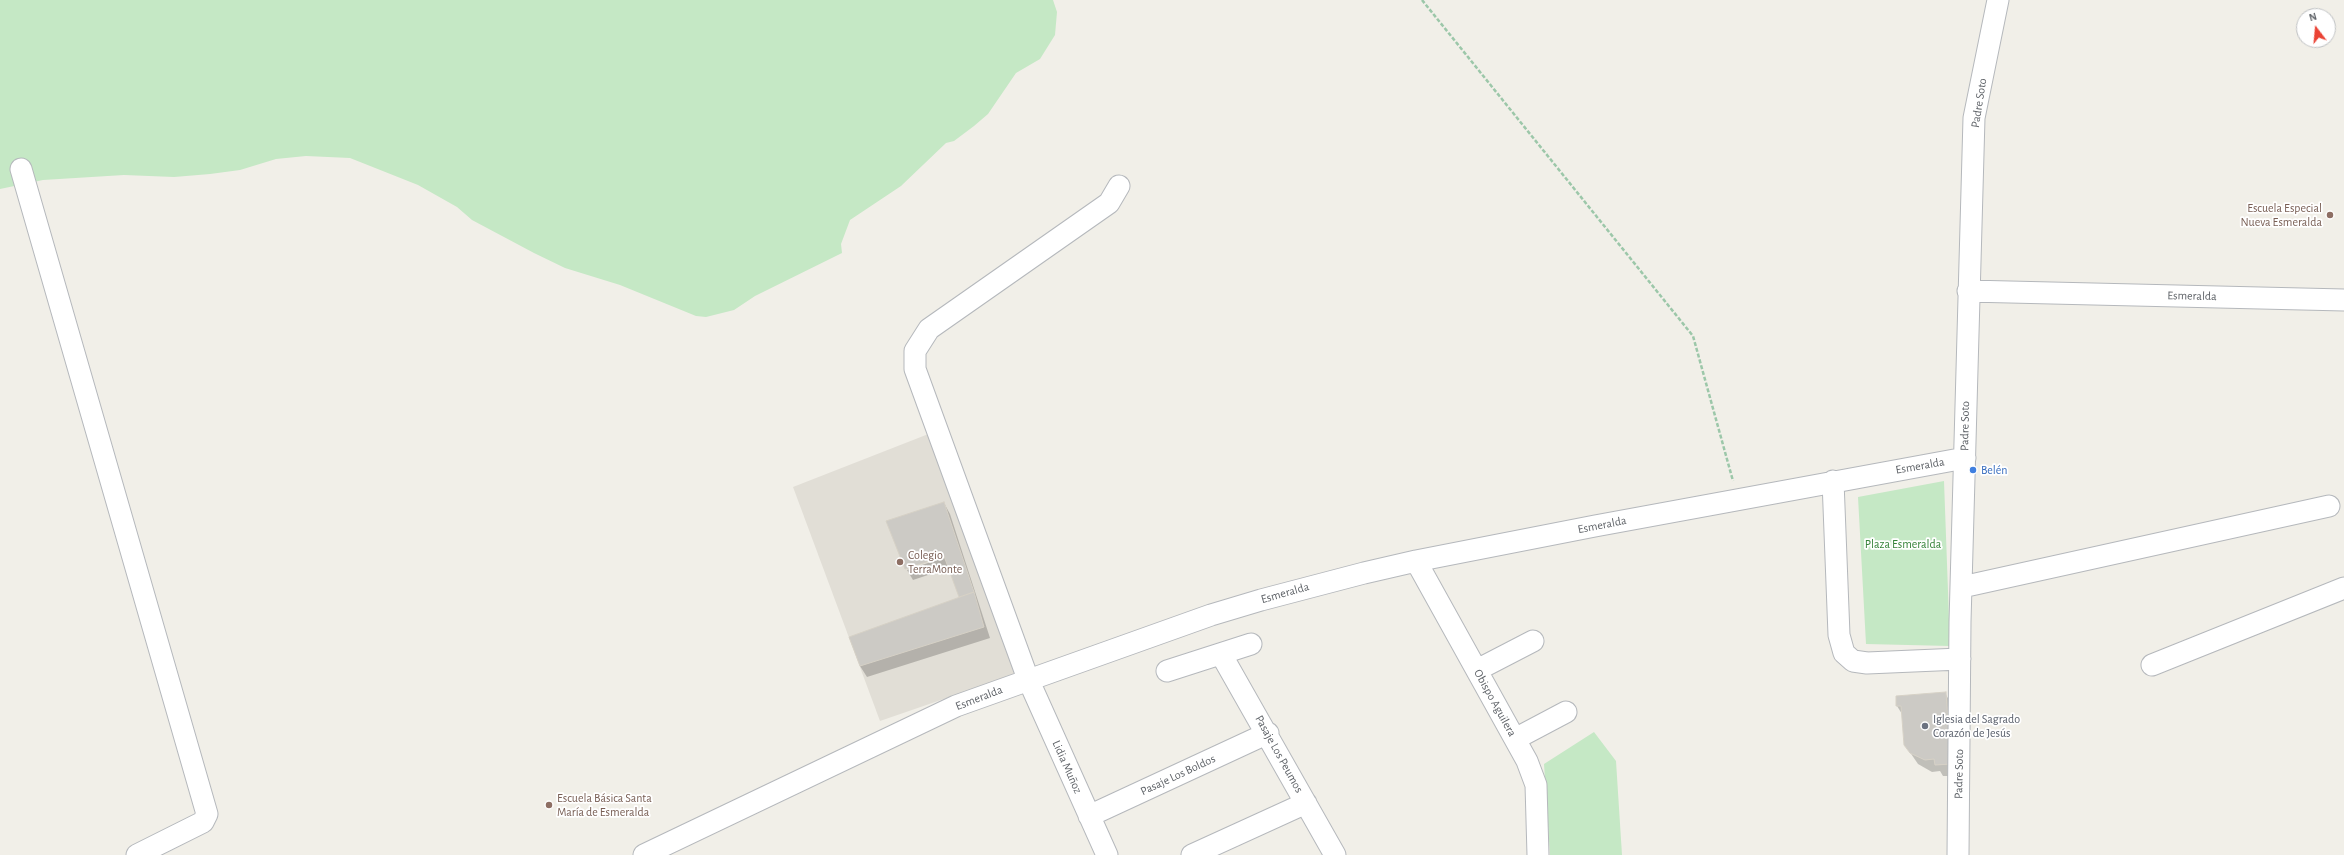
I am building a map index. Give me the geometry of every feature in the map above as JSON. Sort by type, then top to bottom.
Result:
[{"type":"street","name":"Padre Soto","points":[[1958,855],[1960,659],[1968,291],[1974,118],[1998,0]]},
{"type":"street","points":[[21,169],[207,814],[203,822],[137,855]]},
{"type":"street","name":"Lidia Muñoz","points":[[1107,855],[1028,679],[915,369],[915,351],[929,329],[1109,203],[1118,186]]},
{"type":"street","name":"Esmeralda","points":[[1968,291],[2344,300]]},
{"type":"street","name":"Esmeralda","points":[[656,852],[920,722],[1028,679],[1261,600],[1327,582],[1416,562],[1738,499],[1965,458]]},
{"type":"street","points":[[1834,481],[1839,635],[1844,653],[1853,661],[1867,663],[1960,659]]},
{"type":"street","points":[[1962,587],[2329,506]]},
{"type":"street","name":"Obispo Aguilera","points":[[1416,562],[1528,761],[1536,785],[1537,854]]},
{"type":"street","points":[[2152,666],[2344,588]]},
{"type":"street","points":[[1477,670],[1533,641]]},
{"type":"street","points":[[1167,671],[1251,644]]},
{"type":"street","name":"Pasaje Los Peumos","points":[[1221,654],[1268,733],[1334,855]]},
{"type":"street","points":[[1515,739],[1566,712]]},
{"type":"street","name":"Pasaje Los Boldos","points":[[1089,816],[1268,733]]},
{"type":"street","points":[[1192,855],[1306,803]]},
{"type":"path","points":[[1422,0],[1693,336],[1738,499]]},
{"type":"shaded area","name":"Colegio TerraMonte","points":[[931,433],[1022,672],[880,721],[793,487]]},
{"type":"green space","points":[[0,0],[1053,0],[1057,12],[1055,35],[1040,59],[1016,73],[988,114],[974,126],[954,141],[946,143],[901,186],[850,220],[841,244],[842,253],[755,296],[734,310],[706,317],[696,316],[620,285],[565,268],[472,220],[457,207],[418,185],[350,158],[306,156],[276,159],[240,170],[210,174],[174,177],[124,175],[43,180],[0,189]]},
{"type":"green space","name":"Plaza Esmeralda","points":[[1944,481],[1950,646],[1866,644],[1858,497]]},
{"type":"green space","points":[[1594,732],[1616,761],[1622,855],[1550,855],[1544,764]]},
{"type":"building","points":[[944,502],[974,592],[959,597],[944,556],[905,569],[886,521]]},
{"type":"building","points":[[974,592],[984,627],[860,666],[849,637]]},
{"type":"building","name":"Iglesia del Sagrado Corazón de Jesús","points":[[1946,692],[1951,764],[1935,765],[1934,759],[1925,760],[1910,753],[1904,745],[1901,706],[1896,706],[1896,696]]},
{"type":"place","name":"Escuela Especial Nueva Esmeralda","points":[[2330,215]]},
{"type":"place","name":"Belén","points":[[1973,470]]},
{"type":"place","name":"Colegio TerraMonte","points":[[900,562]]},
{"type":"place","name":"Iglesia del Sagrado Corazón de Jesús","points":[[1925,726]]},
{"type":"place","name":"Escuela Básica Santa María de Esmeralda","points":[[549,805]]}]
